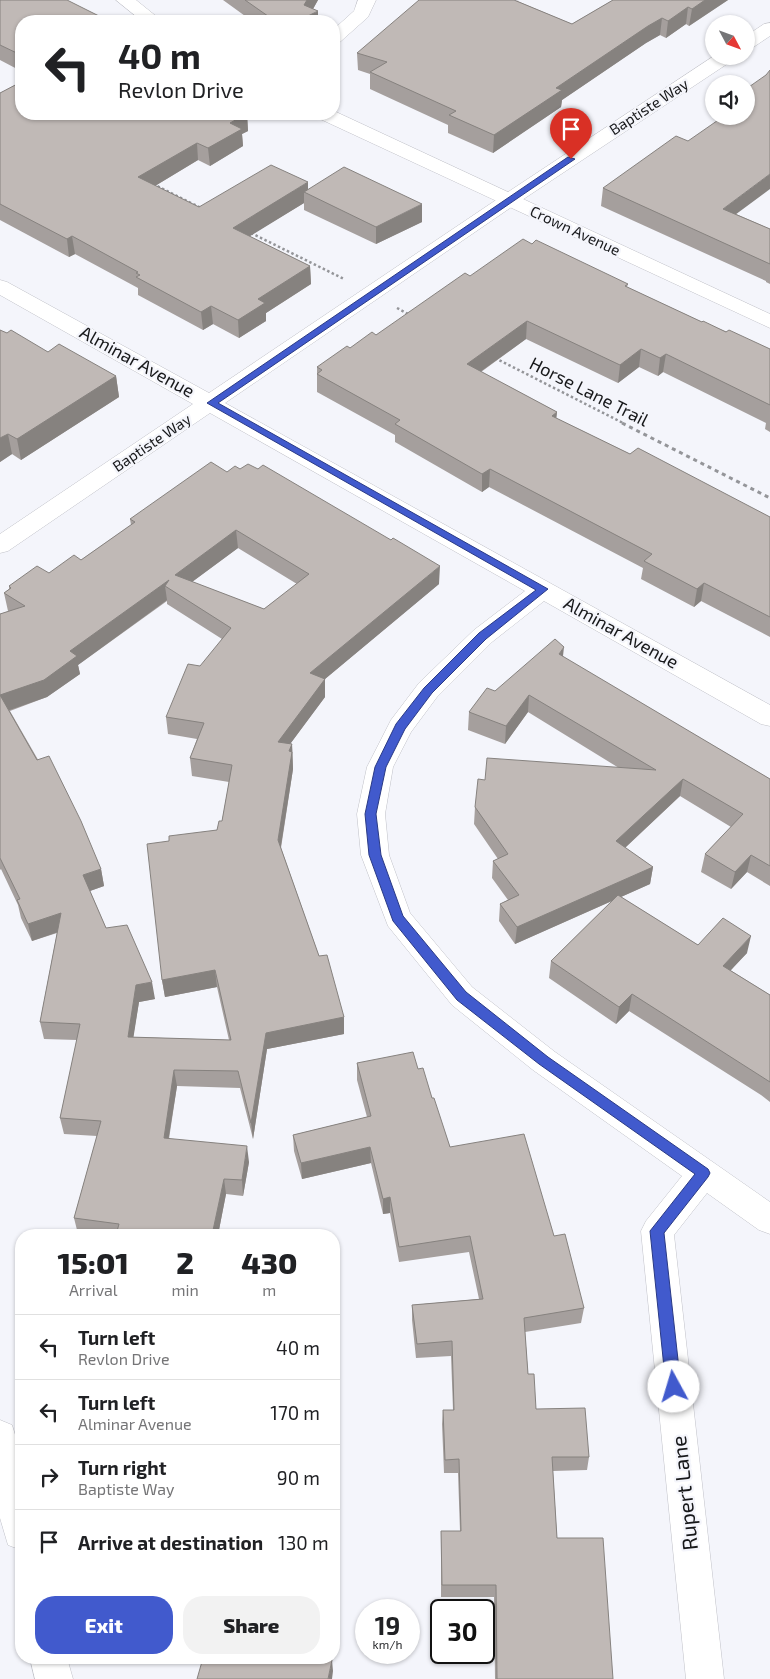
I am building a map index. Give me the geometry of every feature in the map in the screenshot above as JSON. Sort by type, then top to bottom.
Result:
[{"type":"street","points":[[124,0],[145,15]]},
{"type":"street","points":[[340,33],[362,13],[367,0]]},
{"type":"street","points":[[755,38],[770,28]]},
{"type":"street","name":"Baptiste Way","points":[[0,545],[509,200],[713,65]]},
{"type":"street","name":"Crown Avenue","points":[[338,120],[770,322]]},
{"type":"street","name":"Alminar Avenue","points":[[0,286],[770,716]]},
{"type":"street","points":[[543,589],[483,636],[428,690],[400,727],[380,767],[371,814],[375,855],[398,918],[462,996],[544,1061],[770,1220]]},
{"type":"street","name":"Rupert Lane","points":[[704,1173],[657,1231],[705,1679]]},
{"type":"street","points":[[0,1437],[15,1505]]},
{"type":"street","points":[[51,1664],[54,1679]]},
{"type":"path","points":[[152,184],[206,210]]},
{"type":"path","points":[[250,232],[348,281]]},
{"type":"path","points":[[397,308],[415,317]]},
{"type":"path","name":"Horse Lane Trail","points":[[495,358],[770,498]]},
{"type":"building","points":[[0,0],[67,0],[97,15],[15,15],[15,52],[0,45]]},
{"type":"building","points":[[245,0],[307,0],[304,5],[318,11],[310,15],[266,15]]},
{"type":"building","points":[[419,0],[514,0],[572,24],[613,0],[705,0],[692,9],[688,7],[668,21],[662,18],[648,26],[556,88],[562,90],[494,135],[449,115],[456,111],[370,72],[387,62],[357,53]]},
{"type":"building","points":[[770,70],[770,174],[723,209],[770,229],[770,264],[603,188],[676,136],[688,141],[711,125],[755,125],[755,83]]},
{"type":"building","points":[[15,85],[15,120],[235,120],[230,123],[242,129],[208,148],[197,143],[138,177],[199,207],[271,165],[308,182],[233,228],[310,266],[258,299],[265,303],[238,320],[211,306],[201,312],[136,277],[140,275],[136,273],[138,272],[72,236],[67,239],[0,204],[0,93]]},
{"type":"building","points":[[344,167],[422,204],[376,227],[304,192]]},
{"type":"building","points":[[523,239],[532,244],[536,240],[628,284],[625,286],[702,322],[726,332],[729,330],[770,349],[770,405],[666,354],[660,358],[641,349],[620,365],[527,321],[467,364],[557,412],[552,416],[630,454],[638,448],[770,517],[770,617],[704,583],[697,589],[644,561],[652,554],[490,469],[482,474],[395,424],[400,420],[317,374],[322,370],[317,367],[347,346],[350,348],[372,332],[376,335],[465,273],[470,276]]},
{"type":"building","points":[[0,330],[7,333],[11,330],[48,352],[59,344],[116,376],[17,439],[8,434],[0,438]]},
{"type":"building","points":[[211,462],[227,472],[235,466],[240,469],[248,464],[258,469],[263,465],[391,540],[393,538],[440,566],[310,673],[325,679],[278,742],[292,744],[289,751],[292,752],[278,840],[319,956],[327,955],[344,1017],[266,1033],[251,1123],[238,1071],[174,1070],[164,1138],[247,1146],[242,1180],[224,1179],[213,1229],[118,1229],[119,1224],[74,1218],[101,1121],[60,1118],[80,1024],[40,1022],[61,913],[28,924],[17,900],[20,899],[0,858],[0,695],[0,614],[25,606],[4,593],[11,588],[9,586],[37,566],[49,573],[74,555],[81,560],[135,522],[130,519]],"holes":[[[236,530],[309,574],[264,609],[175,575]],[[169,580],[165,586],[231,628],[200,666],[188,664],[166,717],[204,723],[190,758],[232,765],[222,821],[219,821],[217,830],[169,836],[169,841],[147,844],[162,980],[215,970],[231,1040],[128,1037],[136,985],[152,982],[127,925],[106,928],[83,875],[101,869],[81,821],[49,756],[37,760],[0,695],[44,680],[77,656],[70,651]]]},
{"type":"building","points":[[555,639],[564,647],[559,654],[770,779],[770,866],[751,855],[735,872],[705,854],[743,814],[683,779],[616,841],[653,867],[517,927],[500,904],[519,895],[493,861],[508,854],[475,807],[478,779],[485,780],[487,758],[656,770],[529,695],[506,726],[469,712],[487,688],[495,691]]},
{"type":"building","points":[[618,895],[698,945],[723,918],[751,936],[723,966],[770,995],[770,1082],[632,994],[619,1007],[551,961]]},
{"type":"building","points":[[413,1052],[418,1069],[423,1068],[450,1147],[524,1134],[554,1236],[565,1234],[584,1308],[524,1318],[528,1374],[534,1374],[536,1409],[585,1408],[589,1457],[552,1457],[557,1538],[603,1538],[613,1679],[497,1679],[496,1585],[442,1585],[441,1531],[461,1531],[459,1459],[445,1460],[443,1410],[454,1410],[452,1341],[417,1344],[412,1305],[483,1299],[470,1236],[399,1247],[390,1197],[383,1199],[370,1147],[301,1163],[293,1135],[371,1116],[357,1063]]},
{"type":"building","points":[[201,1664],[331,1664],[328,1679],[197,1679]]},
{"type":"route","points":[[571,159],[212,403],[543,589],[483,636],[428,690],[400,727],[380,767],[371,814],[375,855],[398,918],[462,996],[544,1061],[704,1173],[657,1231],[674,1387]]}]
